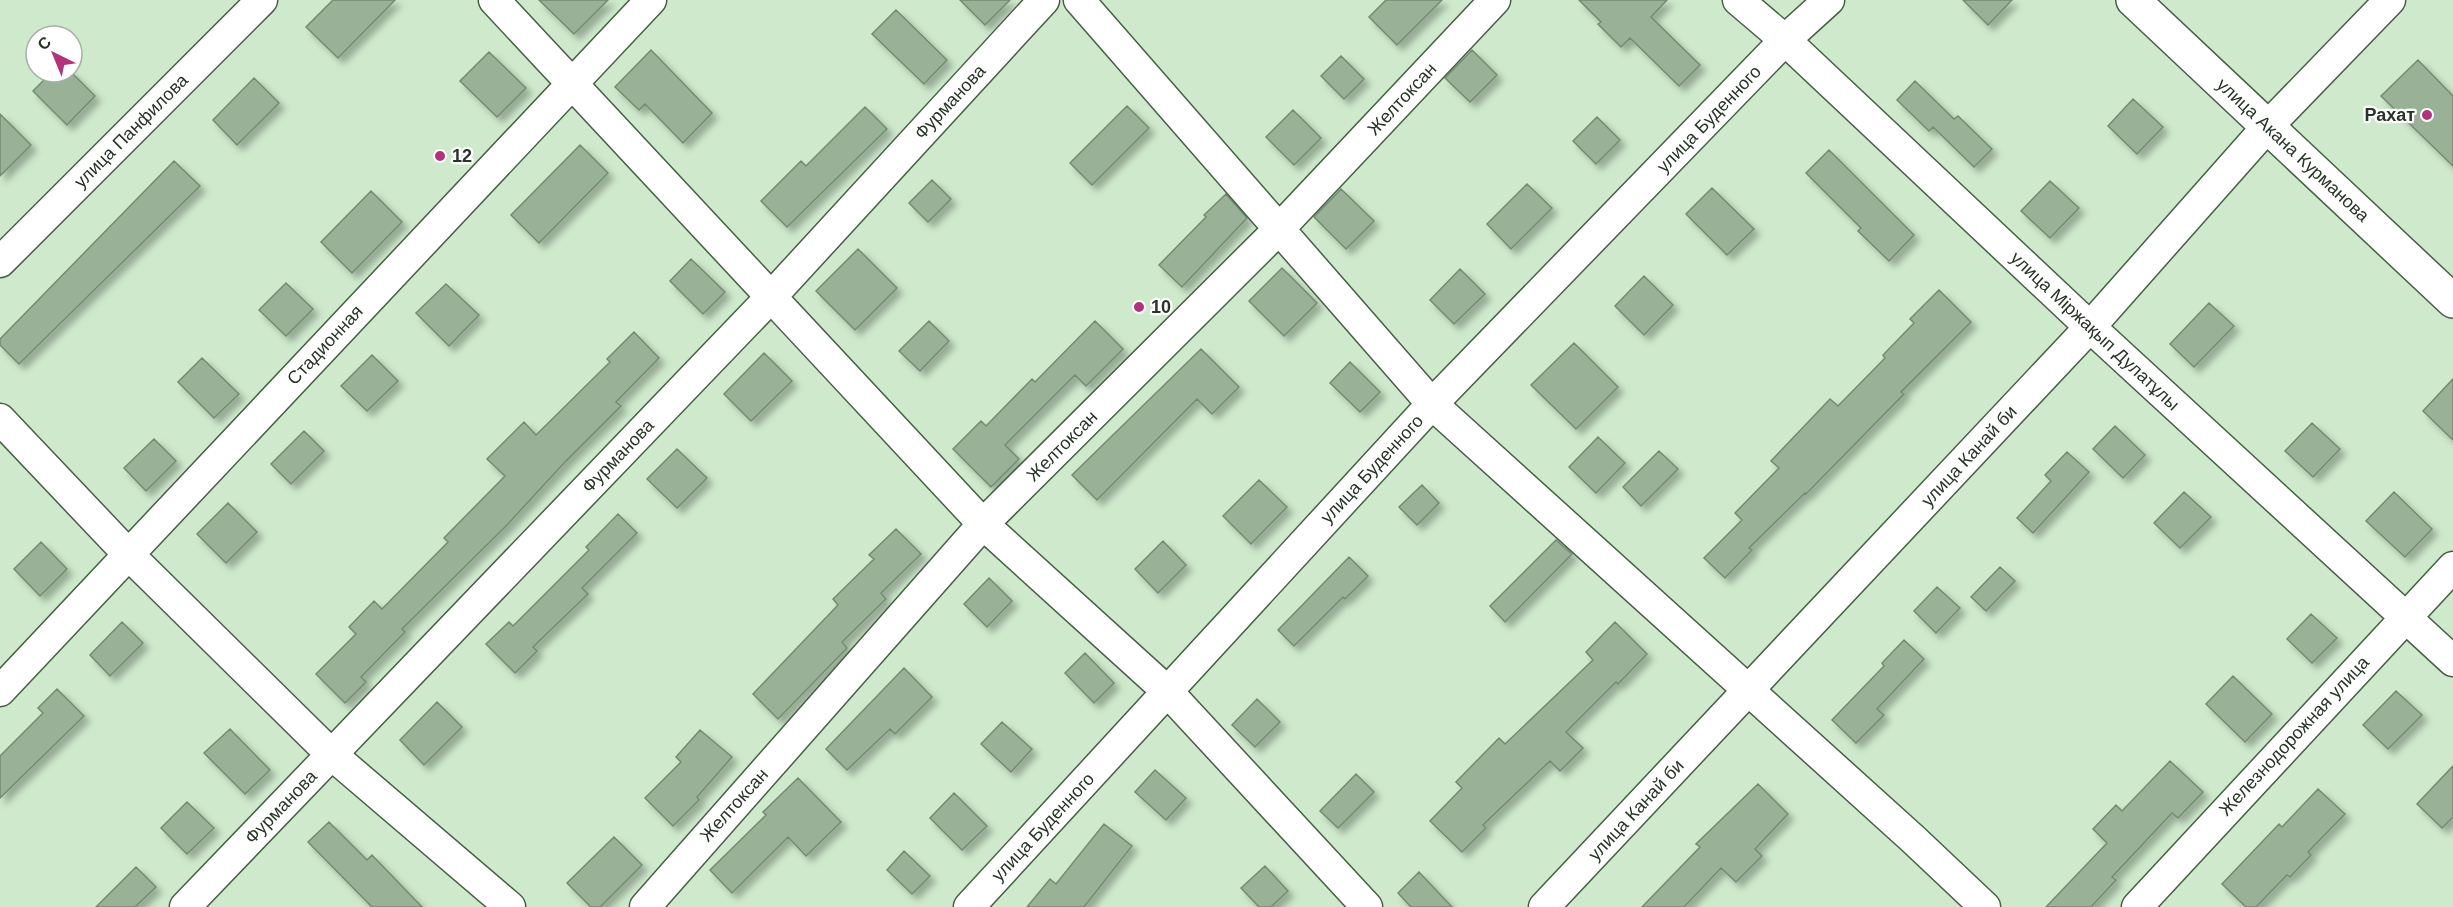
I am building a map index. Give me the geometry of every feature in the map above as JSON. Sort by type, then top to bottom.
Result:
[{"type":"main road","name":"улица Акана Курманова","points":[[2133,0],[2453,301]]},
{"type":"street","name":"улица Панфилова","points":[[0,262],[262,0]]},
{"type":"street","points":[[494,0],[983,524],[1167,691],[1368,907]]},
{"type":"street","name":"Стадионная","points":[[0,691],[651,0]]},
{"type":"street","name":"Фурманова","points":[[184,907],[770,298],[1044,0]]},
{"type":"street","points":[[1079,0],[1432,404],[1985,907]]},
{"type":"street","name":"Желтоксан","points":[[645,907],[983,524],[1280,228],[1495,0]]},
{"type":"street","name":"улица Міржақып Дулатұлы","points":[[1738,0],[1785,40],[2090,327],[2453,661]]},
{"type":"street","name":"улица Буденного","points":[[969,907],[1432,404],[1785,40],[1829,0]]},
{"type":"street","name":"улица Канай би","points":[[1544,907],[2090,327],[2268,126],[2390,0]]},
{"type":"street","points":[[0,419],[128,554],[331,754],[510,907]]},
{"type":"street","name":"Железнодорожная улица","points":[[2137,907],[2405,616],[2453,567]]},
{"type":"building","points":[[333,0],[395,0],[338,58],[306,27]]},
{"type":"building","points":[[539,0],[608,0],[574,34]]},
{"type":"building","points":[[960,0],[1010,0],[985,25]]},
{"type":"building","points":[[1386,0],[1442,0],[1397,45],[1369,17]]},
{"type":"building","points":[[1579,0],[1667,0],[1651,17],[1700,65],[1679,86],[1630,38],[1621,47],[1598,24],[1601,22]]},
{"type":"building","points":[[1963,0],[2012,0],[1988,25]]},
{"type":"building","points":[[896,10],[947,60],[924,84],[872,34]]},
{"type":"building","points":[[651,50],[712,113],[683,143],[645,104],[639,110],[615,87]]},
{"type":"building","points":[[1472,50],[1497,75],[1470,102],[1445,78]]},
{"type":"building","points":[[489,52],[526,88],[497,117],[460,81]]},
{"type":"building","points":[[1341,56],[1364,79],[1344,99],[1321,76]]},
{"type":"building","name":"Рахат","points":[[2418,60],[2453,96],[2453,166],[2381,96]]},
{"type":"building","points":[[254,78],[279,103],[237,145],[213,120]]},
{"type":"building","points":[[1915,81],[1954,119],[1958,116],[1992,149],[1974,167],[1933,127],[1929,131],[1897,100]]},
{"type":"building","points":[[40,84],[83,84],[95,96],[67,125],[33,91]]},
{"type":"building","points":[[2133,99],[2163,127],[2137,154],[2108,126]]},
{"type":"building","points":[[1127,106],[1149,128],[1092,185],[1070,163]]},
{"type":"building","points":[[865,107],[887,129],[787,227],[761,201],[801,161],[806,166]]},
{"type":"building","points":[[1293,110],[1321,138],[1294,165],[1266,137]]},
{"type":"building","points":[[0,114],[31,145],[0,176]]},
{"type":"building","points":[[1597,117],[1620,140],[1596,164],[1573,141]]},
{"type":"building","points":[[580,145],[608,173],[539,243],[511,215]]},
{"type":"building","points":[[1829,150],[1914,235],[1889,261],[1858,231],[1861,228],[1806,173]]},
{"type":"building","points":[[174,161],[200,186],[19,364],[0,345],[0,339]]},
{"type":"building","points":[[932,180],[951,199],[928,222],[909,203]]},
{"type":"building","points":[[2050,181],[2079,208],[2050,238],[2021,211]]},
{"type":"building","points":[[1527,184],[1552,208],[1511,249],[1487,224]]},
{"type":"building","points":[[1712,188],[1754,229],[1727,255],[1686,214]]},
{"type":"building","points":[[1341,189],[1374,221],[1346,249],[1314,217]]},
{"type":"building","points":[[371,191],[402,222],[352,273],[321,242]]},
{"type":"building","points":[[1226,194],[1247,218],[1182,287],[1159,265]]},
{"type":"building","points":[[858,249],[897,288],[855,330],[816,291]]},
{"type":"building","points":[[691,259],[725,292],[703,314],[670,281]]},
{"type":"building","points":[[1282,268],[1317,303],[1284,336],[1249,301]]},
{"type":"building","points":[[1460,269],[1485,294],[1454,324],[1430,300]]},
{"type":"building","points":[[1644,276],[1673,305],[1644,335],[1615,306]]},
{"type":"building","points":[[286,283],[313,309],[286,336],[259,310]]},
{"type":"building","points":[[446,284],[479,315],[449,346],[416,313]]},
{"type":"building","points":[[1939,290],[1971,322],[1901,392],[1904,394],[1806,494],[1749,548],[1752,550],[1725,578],[1704,558],[1742,520],[1735,513],[1779,468],[1771,461],[1830,399],[1838,406],[1885,358],[1883,355],[1914,323],[1910,319]]},
{"type":"building","points":[[2209,303],[2234,326],[2194,367],[2170,344]]},
{"type":"building","points":[[929,321],[949,341],[920,371],[899,351]]},
{"type":"building","points":[[1095,321],[1123,349],[1086,386],[1075,375],[1005,445],[1019,459],[991,487],[953,449],[981,421],[986,426],[1032,379],[1035,382]]},
{"type":"building","points":[[634,332],[659,358],[616,402],[621,406],[507,525],[402,629],[405,632],[361,677],[366,682],[345,703],[316,674],[356,634],[349,627],[374,601],[382,609],[448,542],[444,538],[505,476],[487,459],[524,422],[536,435],[610,362],[607,359]]},
{"type":"building","points":[[1574,343],[1618,387],[1576,429],[1531,385]]},
{"type":"building","points":[[1201,349],[1239,387],[1212,414],[1197,399],[1097,500],[1072,475]]},
{"type":"building","points":[[764,353],[792,381],[751,421],[724,394]]},
{"type":"building","points":[[372,355],[398,381],[367,411],[341,386]]},
{"type":"building","points":[[202,358],[239,394],[214,418],[178,382]]},
{"type":"building","points":[[1350,362],[1380,392],[1360,412],[1330,383]]},
{"type":"building","points":[[2453,379],[2453,440],[2423,411]]},
{"type":"building","points":[[2312,423],[2340,449],[2313,477],[2285,451]]},
{"type":"building","points":[[2115,426],[2145,455],[2123,478],[2093,449]]},
{"type":"building","points":[[304,431],[324,451],[291,484],[271,464]]},
{"type":"building","points":[[1598,437],[1625,463],[1596,493],[1569,467]]},
{"type":"building","points":[[154,439],[176,461],[146,491],[124,468]]},
{"type":"building","points":[[677,449],[707,478],[677,508],[647,479]]},
{"type":"building","points":[[1659,451],[1678,469],[1641,506],[1623,487]]},
{"type":"building","points":[[2067,452],[2089,472],[2033,533],[2017,518],[2051,481],[2045,475]]},
{"type":"building","points":[[1259,480],[1287,507],[1251,544],[1223,516]]},
{"type":"building","points":[[1422,485],[1439,503],[1417,525],[1399,507]]},
{"type":"building","points":[[2184,492],[2211,517],[2180,548],[2154,523]]},
{"type":"building","points":[[2394,492],[2432,529],[2405,557],[2366,521]]},
{"type":"building","points":[[228,503],[257,532],[226,563],[197,534]]},
{"type":"building","points":[[618,514],[637,533],[582,588],[588,594],[533,647],[537,651],[515,673],[486,644],[509,622],[513,626],[589,550],[586,547]]},
{"type":"building","points":[[896,529],[921,554],[881,593],[886,599],[842,642],[847,648],[778,719],[753,694],[838,605],[833,599],[874,559],[869,555]]},
{"type":"building","points":[[1556,540],[1572,554],[1505,622],[1490,606]]},
{"type":"building","points":[[1163,541],[1186,565],[1158,593],[1135,569]]},
{"type":"building","points":[[41,542],[67,569],[40,596],[14,569]]},
{"type":"building","points":[[1349,557],[1368,576],[1345,599],[1343,597],[1294,646],[1278,630]]},
{"type":"building","points":[[2000,567],[2015,581],[1986,611],[1971,597]]},
{"type":"building","points":[[989,578],[1012,601],[987,627],[964,604]]},
{"type":"building","points":[[1937,587],[1960,608],[1936,633],[1914,611]]},
{"type":"building","points":[[2311,614],[2337,638],[2312,663],[2287,639]]},
{"type":"building","points":[[122,622],[143,643],[110,676],[90,655]]},
{"type":"building","points":[[1615,622],[1647,654],[1566,732],[1583,748],[1560,771],[1550,761],[1483,825],[1486,828],[1462,852],[1430,821],[1462,788],[1456,782],[1499,738],[1505,744],[1593,660],[1586,652]]},
{"type":"building","points":[[1904,640],[1924,659],[1877,709],[1884,715],[1856,743],[1832,720],[1884,666],[1882,663]]},
{"type":"building","points":[[1085,653],[1114,683],[1094,703],[1065,673]]},
{"type":"building","points":[[904,668],[932,697],[895,734],[890,729],[847,770],[826,749]]},
{"type":"building","points":[[2233,676],[2272,714],[2245,742],[2206,704]]},
{"type":"building","points":[[57,689],[84,716],[0,798],[0,756],[43,713],[38,708]]},
{"type":"building","points":[[2396,691],[2422,715],[2388,749],[2363,725]]},
{"type":"building","points":[[1257,699],[1280,722],[1255,747],[1232,725]]},
{"type":"building","points":[[437,702],[462,727],[424,765],[400,740]]},
{"type":"building","points":[[1002,722],[1032,749],[1011,772],[981,744]]},
{"type":"building","points":[[230,729],[270,770],[245,794],[204,753]]},
{"type":"building","points":[[700,730],[732,757],[697,797],[699,800],[673,826],[645,798],[681,762],[676,757]]},
{"type":"building","points":[[2170,761],[2203,792],[2178,818],[2172,813],[2112,877],[2116,880],[2091,907],[2046,907],[2107,843],[2093,829],[2116,805],[2122,811]]},
{"type":"building","points":[[2453,766],[2453,817],[2442,828],[2417,804]]},
{"type":"building","points":[[1155,770],[1186,798],[1166,820],[1135,792]]},
{"type":"building","points":[[1356,774],[1374,792],[1338,828],[1320,811]]},
{"type":"building","points":[[798,778],[841,822],[806,856],[788,837],[732,893],[710,870],[766,815],[763,812]]},
{"type":"building","points":[[1758,784],[1788,814],[1755,849],[1762,856],[1736,882],[1721,868],[1684,907],[1642,907],[1700,847],[1696,844]]},
{"type":"building","points":[[2318,789],[2345,814],[2308,852],[2311,855],[2290,877],[2287,875],[2256,907],[2246,907],[2222,884],[2279,824],[2282,827]]},
{"type":"building","points":[[954,793],[987,826],[962,850],[930,818]]},
{"type":"building","points":[[187,802],[214,828],[187,854],[161,828]]},
{"type":"building","points":[[329,822],[367,860],[372,855],[422,907],[372,907],[308,842]]},
{"type":"building","points":[[1104,824],[1132,846],[1084,907],[1027,907],[1050,879],[1056,884]]},
{"type":"building","points":[[614,837],[642,865],[600,907],[591,907],[567,883]]},
{"type":"building","points":[[904,851],[930,876],[912,894],[887,870]]},
{"type":"building","points":[[1265,866],[1288,891],[1271,907],[1259,907],[1241,888]]},
{"type":"building","points":[[136,867],[156,887],[135,907],[96,907]]},
{"type":"building","points":[[1419,872],[1452,907],[1411,907],[1398,893]]},
{"type":"place","name":"Рахат","points":[[2427,115]]},
{"type":"place","name":"12","points":[[440,156]]},
{"type":"place","name":"10","points":[[1139,307]]}]
